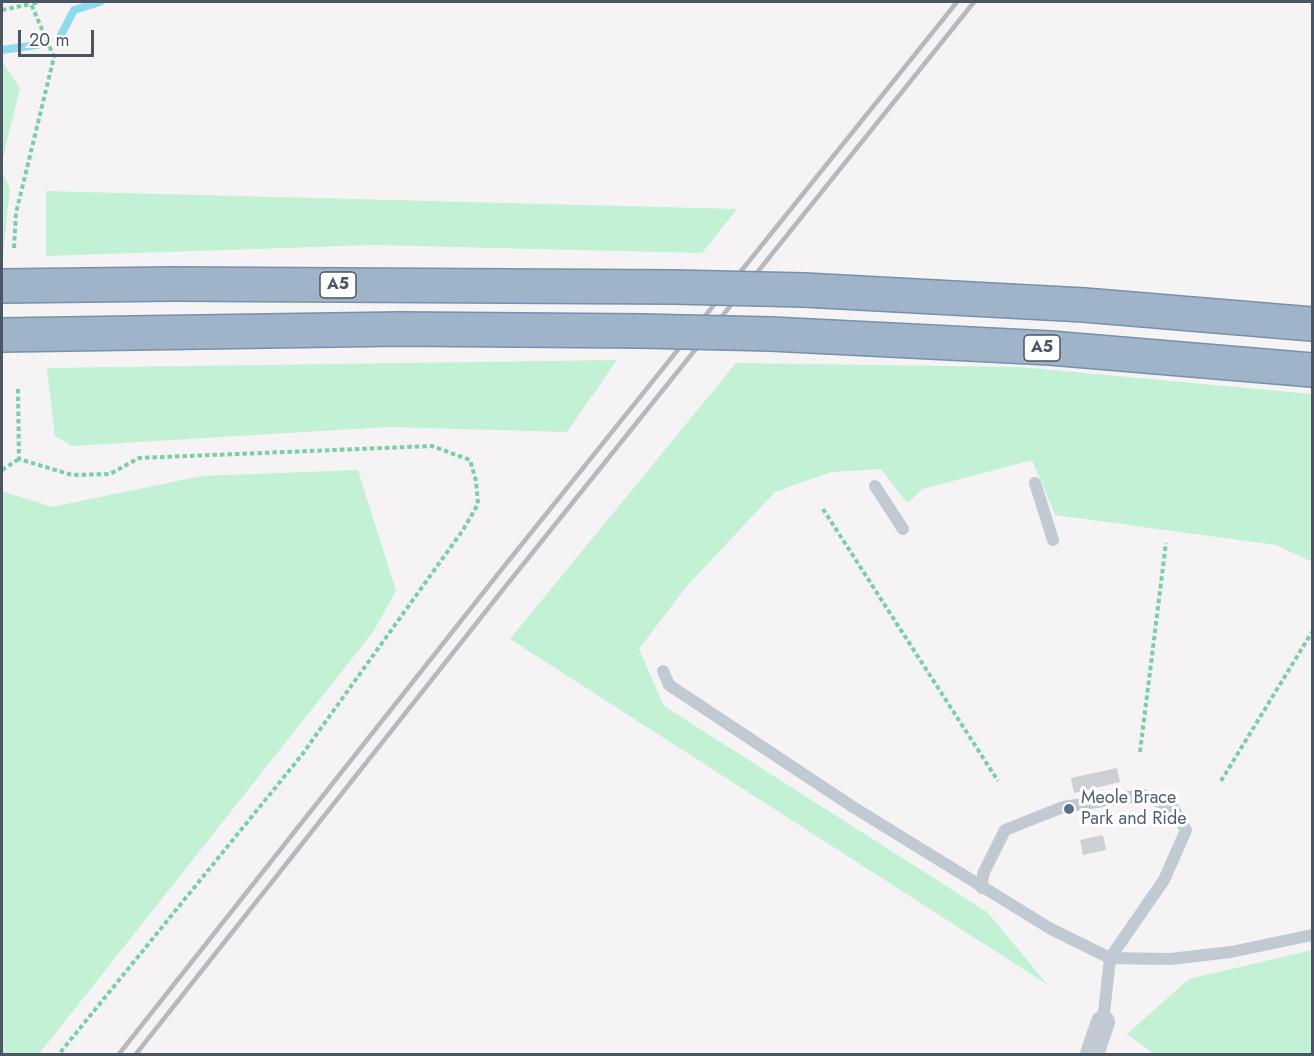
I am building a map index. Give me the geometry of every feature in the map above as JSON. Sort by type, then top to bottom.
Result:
[{"type":"highway","name":"A5","points":[[2,286],[174,284],[804,290],[1084,305],[1312,324]]},
{"type":"highway","name":"A5","points":[[2,335],[400,329],[771,334],[1050,348],[1312,370]]},
{"type":"street","points":[[1092,1054],[1102,1022]]},
{"type":"lane","points":[[1035,483],[1053,540]]},
{"type":"lane","points":[[875,486],[903,529]]},
{"type":"lane","points":[[663,671],[669,685],[904,838],[1051,929],[1110,958],[1170,959],[1231,952],[1312,935]]},
{"type":"lane","points":[[982,888],[983,874],[1005,830],[1063,807],[1143,795],[1173,807],[1186,830],[1164,880],[1110,958],[1102,1022]]},
{"type":"path","points":[[2,10],[39,2]]},
{"type":"path","points":[[14,248],[16,213],[54,57],[31,4]]},
{"type":"path","points":[[18,389],[19,459]]},
{"type":"path","points":[[19,459],[72,476],[110,474],[139,458],[432,446],[470,460],[478,504],[463,530],[301,756],[58,1054]]},
{"type":"path","points":[[2,470],[19,459]]},
{"type":"path","points":[[824,508],[998,781]]},
{"type":"path","points":[[1140,752],[1166,543]]},
{"type":"path","points":[[1221,781],[1312,632]]},
{"type":"green space","points":[[2,61],[20,88],[2,162]]},
{"type":"green space","points":[[2,172],[10,188],[3,257],[2,257]]},
{"type":"green space","points":[[46,191],[737,209],[702,253],[374,245],[46,256]]},
{"type":"green space","points":[[617,360],[567,432],[387,427],[72,446],[55,436],[47,368]]},
{"type":"green space","points":[[736,363],[1020,367],[1312,394],[1312,562],[1276,545],[1055,515],[1032,460],[923,489],[907,503],[881,469],[831,472],[775,492],[686,587],[639,649],[664,706],[987,912],[1048,985],[510,639]]},
{"type":"green space","points":[[358,470],[396,591],[373,632],[39,1054],[2,1054],[2,491],[52,507],[201,476]]},
{"type":"green space","points":[[1312,950],[1312,1054],[1154,1054],[1127,1034],[1189,979]]},
{"type":"building","points":[[1117,768],[1120,782],[1074,793],[1071,778]]},
{"type":"building","points":[[1103,835],[1106,850],[1083,855],[1080,840]]},
{"type":"waterway","points":[[59,39],[74,10],[100,2]]},
{"type":"waterway","points":[[2,50],[37,45]]},
{"type":"railway","points":[[119,1054],[498,574],[957,2]]},
{"type":"railway","points":[[136,1054],[509,582],[974,2]]},
{"type":"place","name":"Meole Brace Park and Ride","points":[[1069,809]]}]
